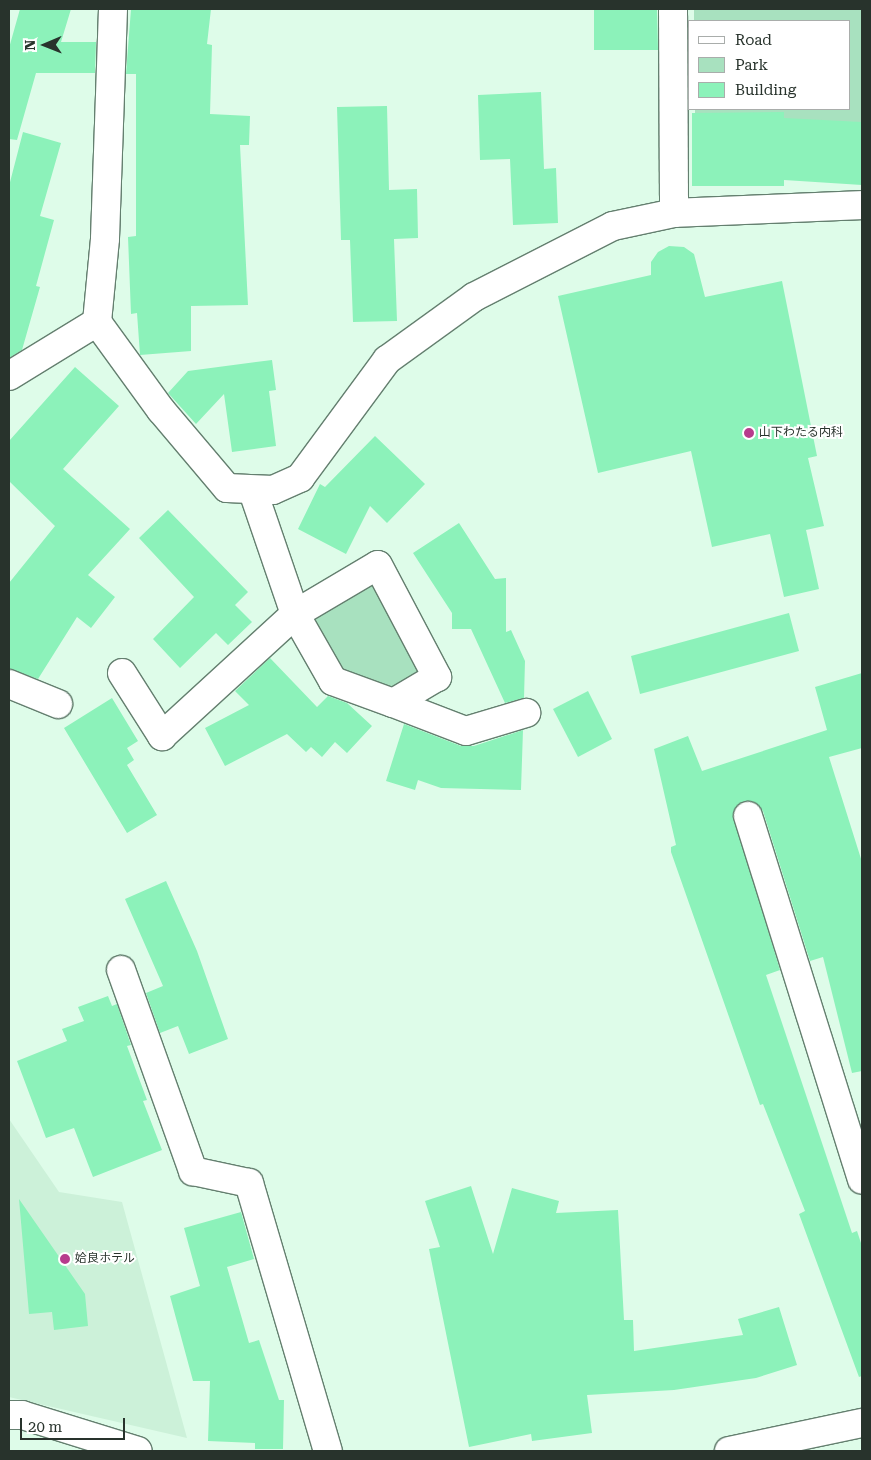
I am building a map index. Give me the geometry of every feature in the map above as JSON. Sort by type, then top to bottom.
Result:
[{"type":"street","points":[[113,9],[105,239],[98,322],[161,410],[228,488],[253,491],[273,490],[300,478],[387,360],[474,297],[613,226],[674,213],[862,205]]},
{"type":"street","points":[[673,9],[674,213]]},
{"type":"street","points":[[9,376],[98,322]]},
{"type":"street","points":[[253,491],[295,614],[333,682],[466,731],[526,713]]},
{"type":"street","points":[[122,673],[162,736],[295,614],[378,565],[437,677],[393,703]]},
{"type":"street","points":[[9,684],[58,704]]},
{"type":"street","points":[[748,816],[862,1180]]},
{"type":"street","points":[[120,970],[193,1171],[249,1183],[328,1451]]},
{"type":"street","points":[[9,1415],[22,1416],[138,1451]]},
{"type":"street","points":[[729,1451],[862,1423]]},
{"type":"shaded area","points":[[9,1119],[59,1192],[122,1202],[187,1438],[9,1397]]},
{"type":"green space","points":[[694,9],[862,9],[862,122],[695,121],[695,110],[851,110],[851,20],[694,20]]},
{"type":"green space","points":[[375,573],[429,671],[393,692],[334,674],[301,616]]},
{"type":"building","points":[[20,9],[71,9],[61,42],[96,42],[95,73],[36,73],[17,140],[9,139],[9,48]]},
{"type":"building","points":[[131,9],[211,9],[207,44],[212,45],[210,114],[250,116],[249,145],[240,145],[248,305],[191,306],[191,351],[140,355],[137,313],[131,314],[128,237],[136,236],[136,74],[126,74]]},
{"type":"building","points":[[594,9],[657,9],[658,50],[594,50]]},
{"type":"building","points":[[541,92],[544,169],[556,168],[558,223],[513,225],[510,159],[480,160],[478,95]]},
{"type":"building","points":[[387,106],[389,190],[417,189],[418,238],[394,239],[397,321],[353,322],[350,240],[341,240],[337,107]]},
{"type":"building","points":[[784,112],[784,118],[862,122],[862,185],[784,180],[784,186],[692,186],[692,113]]},
{"type":"building","points":[[23,132],[61,143],[40,216],[54,220],[36,286],[40,287],[22,350],[9,358],[9,186]]},
{"type":"building","name":"山下わたる内科","points":[[669,246],[684,247],[694,254],[705,297],[782,281],[817,456],[808,458],[824,526],[806,530],[819,589],[784,597],[770,534],[712,547],[691,451],[598,473],[558,296],[651,275],[651,262],[658,252]]},
{"type":"building","points":[[272,360],[276,390],[269,391],[276,446],[232,452],[224,394],[196,424],[168,393],[188,371]]},
{"type":"building","points":[[75,367],[119,406],[63,469],[130,529],[88,575],[115,597],[91,628],[77,617],[38,679],[9,669],[9,583],[55,526],[9,481],[9,441]]},
{"type":"building","points":[[375,436],[425,484],[387,523],[370,506],[346,554],[298,529],[320,484],[325,487]]},
{"type":"building","points":[[168,510],[248,592],[235,605],[252,622],[228,645],[216,633],[180,668],[153,639],[194,597],[139,538]]},
{"type":"building","points":[[459,523],[495,579],[506,578],[506,632],[511,630],[525,661],[524,698],[505,703],[471,629],[452,629],[452,613],[413,553]]},
{"type":"building","points":[[789,613],[799,651],[640,694],[631,656]]},
{"type":"building","points":[[270,658],[317,707],[328,696],[347,703],[372,726],[347,753],[335,742],[322,757],[311,747],[306,752],[287,734],[225,766],[205,728],[249,705],[235,691]]},
{"type":"building","points":[[862,673],[862,748],[829,757],[862,862],[862,1071],[852,1073],[823,957],[810,961],[763,811],[752,801],[744,801],[733,813],[780,970],[766,975],[852,1233],[857,1231],[862,1246],[862,1376],[859,1377],[799,1214],[805,1211],[763,1104],[760,1105],[671,852],[671,847],[676,845],[654,749],[688,736],[702,771],[827,730],[815,687]]},
{"type":"building","points":[[588,691],[612,739],[578,757],[553,709]]},
{"type":"building","points":[[112,698],[138,741],[127,748],[134,760],[127,765],[157,815],[127,833],[64,728]]},
{"type":"building","points":[[404,724],[461,746],[474,746],[523,730],[521,790],[441,788],[418,780],[415,790],[386,781]]},
{"type":"building","points":[[166,881],[197,951],[228,1039],[189,1054],[178,1026],[160,1033],[146,993],[163,986],[125,899]]},
{"type":"building","points":[[108,996],[112,1006],[117,1004],[131,1045],[127,1046],[147,1100],[143,1101],[162,1150],[93,1177],[74,1128],[46,1138],[17,1061],[67,1041],[62,1029],[84,1021],[78,1007]]},
{"type":"building","points":[[471,1186],[493,1254],[512,1188],[559,1201],[556,1213],[618,1210],[624,1320],[633,1320],[634,1351],[743,1335],[738,1319],[779,1307],[797,1365],[756,1378],[674,1390],[587,1395],[592,1433],[532,1441],[531,1434],[469,1447],[429,1249],[440,1247],[425,1201]]},
{"type":"building","points":[[19,1199],[85,1294],[88,1326],[54,1330],[52,1312],[29,1314]]},
{"type":"building","points":[[241,1212],[254,1259],[227,1267],[249,1343],[259,1340],[279,1400],[284,1400],[283,1449],[255,1449],[255,1443],[208,1441],[210,1381],[193,1381],[170,1296],[200,1286],[184,1228]]},
{"type":"place","name":"山下わたる内科","points":[[749,433]]},
{"type":"place","name":"姶良ホテル","points":[[65,1259]]}]
